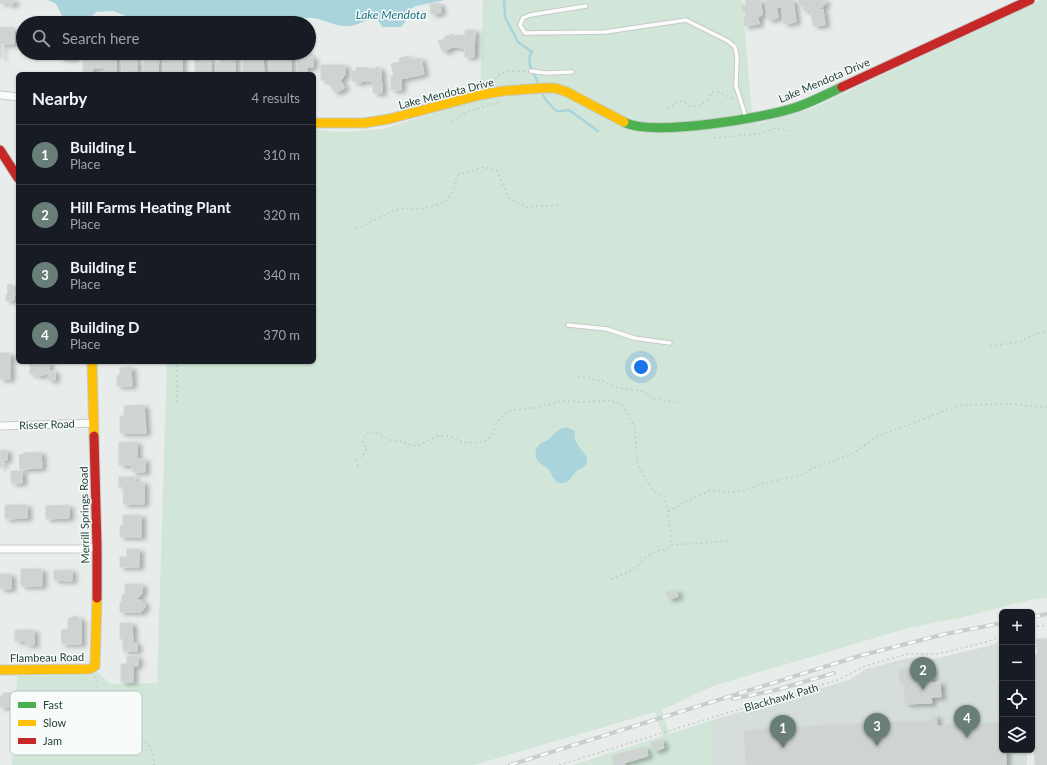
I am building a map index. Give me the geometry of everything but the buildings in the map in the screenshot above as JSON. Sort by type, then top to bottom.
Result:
[{"type":"street","name":"Lake Mendota Drive","points":[[316,123],[364,123],[389,119],[480,95],[503,91],[539,88],[555,88],[567,92],[627,124],[641,127],[654,128],[693,126],[746,120],[776,114],[796,107],[909,57],[1030,0]]},
{"type":"street","points":[[0,95],[16,97]]},
{"type":"street","points":[[0,150],[16,175]]},
{"type":"street","name":"Merrill Springs Road","points":[[92,364],[95,422],[97,547],[97,659],[94,667]]},
{"type":"street","name":"Risser Road","points":[[0,426],[95,422]]},
{"type":"street","points":[[0,549],[83,549],[97,547]]},
{"type":"street","name":"Flambeau Road","points":[[0,670],[90,669],[94,667]]},
{"type":"lane","points":[[586,6],[530,15],[523,18],[520,25],[525,33],[529,34],[605,32],[686,20],[728,41],[735,47],[737,56],[736,86],[746,120]]},
{"type":"lane","points":[[531,71],[572,72]]},
{"type":"lane","points":[[568,325],[607,329],[634,338],[670,343]]},
{"type":"path","points":[[668,109],[678,101],[685,102],[690,106],[700,106],[707,100],[712,92],[720,92],[730,98],[741,101]]},
{"type":"path","points":[[714,138],[758,134],[776,128],[789,131]]},
{"type":"path","points":[[356,229],[395,210],[407,208],[419,209],[434,206],[445,201],[452,194],[457,175],[483,167],[496,171],[510,199],[527,207],[558,205]]},
{"type":"path","points":[[990,346],[1020,342],[1038,333],[1047,332]]},
{"type":"path","points":[[177,402],[178,364]]},
{"type":"path","points":[[578,376],[603,380],[615,387],[641,391],[656,400],[679,403]]},
{"type":"path","points":[[358,466],[356,460],[363,456],[367,448],[363,442],[364,437],[370,432],[375,432],[390,440],[400,441],[411,446],[417,446],[439,435],[449,436],[462,442],[485,441],[491,436],[496,424],[505,413],[562,401],[586,402],[607,400],[621,404],[635,428],[638,462],[644,476],[653,490],[664,496],[668,511],[672,545]]},
{"type":"path","points":[[668,511],[710,490],[725,492],[742,491],[765,482],[800,476],[816,467],[852,454],[876,437],[960,405],[1010,404],[1047,407]]},
{"type":"path","points":[[611,579],[621,576],[634,568],[648,554],[657,550],[665,550],[672,545],[731,541]]},
{"type":"path","points":[[1035,626],[1047,624]]},
{"type":"path","name":"Blackhawk Path","points":[[559,765],[838,680],[865,666],[908,654],[935,654],[946,652],[999,637]]},
{"type":"path","points":[[94,667],[98,691]]},
{"type":"path","points":[[142,741],[148,743],[153,754],[154,765]]},
{"type":"shaded area","points":[[999,642],[999,753],[1027,753],[1027,765],[713,765],[713,720],[849,680],[866,669],[908,658],[933,659],[989,646]]},
{"type":"green space","points":[[483,0],[742,0],[752,112],[758,124],[811,109],[1041,0],[1047,0],[1047,598],[1030,600],[960,618],[908,628],[713,686],[662,710],[669,734],[713,720],[713,765],[573,765],[663,736],[655,712],[474,765],[12,765],[13,755],[142,755],[142,691],[16,691],[17,676],[91,675],[97,672],[111,684],[157,683],[167,364],[316,364],[316,130],[344,132],[383,129],[480,99]]},
{"type":"water","name":"Lake Mendota","points":[[48,0],[445,0],[416,6],[409,10],[406,21],[401,27],[382,27],[378,20],[370,20],[351,26],[337,25],[316,19],[316,16],[126,16],[113,11],[96,12],[92,16],[62,16],[56,4]]},
{"type":"water","points":[[563,428],[568,428],[575,431],[575,440],[585,454],[587,462],[585,466],[578,470],[568,481],[558,483],[548,469],[539,462],[536,457],[536,452],[538,445]]},
{"type":"waterway","points":[[504,0],[505,17],[518,42],[532,52],[529,60],[539,85]]},
{"type":"waterway","points":[[541,90],[544,97],[556,110],[569,110],[598,131]]},
{"type":"railway","points":[[1035,616],[1047,614]]},
{"type":"railway","points":[[510,765],[859,656],[945,634],[999,624]]},
{"type":"railway","points":[[733,699],[776,690],[834,673]]},
{"type":"traffic: fast","points":[[624,122],[638,126],[658,128],[683,127],[736,121],[797,107],[842,87]]},
{"type":"traffic: slow","points":[[316,123],[364,123],[389,119],[480,95],[503,91],[544,88],[555,88],[567,92],[624,122]]},
{"type":"traffic: slow","points":[[92,364],[94,436]]},
{"type":"traffic: slow","points":[[0,670],[90,669],[95,666],[97,598]]},
{"type":"traffic: jam","points":[[842,87],[1030,0]]},
{"type":"traffic: jam","points":[[0,150],[16,175]]},
{"type":"traffic: jam","points":[[94,436],[97,598]]},
{"type":"place","name":"Hill Farms Heating Plant","points":[[923,690]]},
{"type":"place","name":"Building D","points":[[967,738]]},
{"type":"place","name":"Building E","points":[[877,746]]},
{"type":"place","name":"Building L","points":[[783,748]]}]
